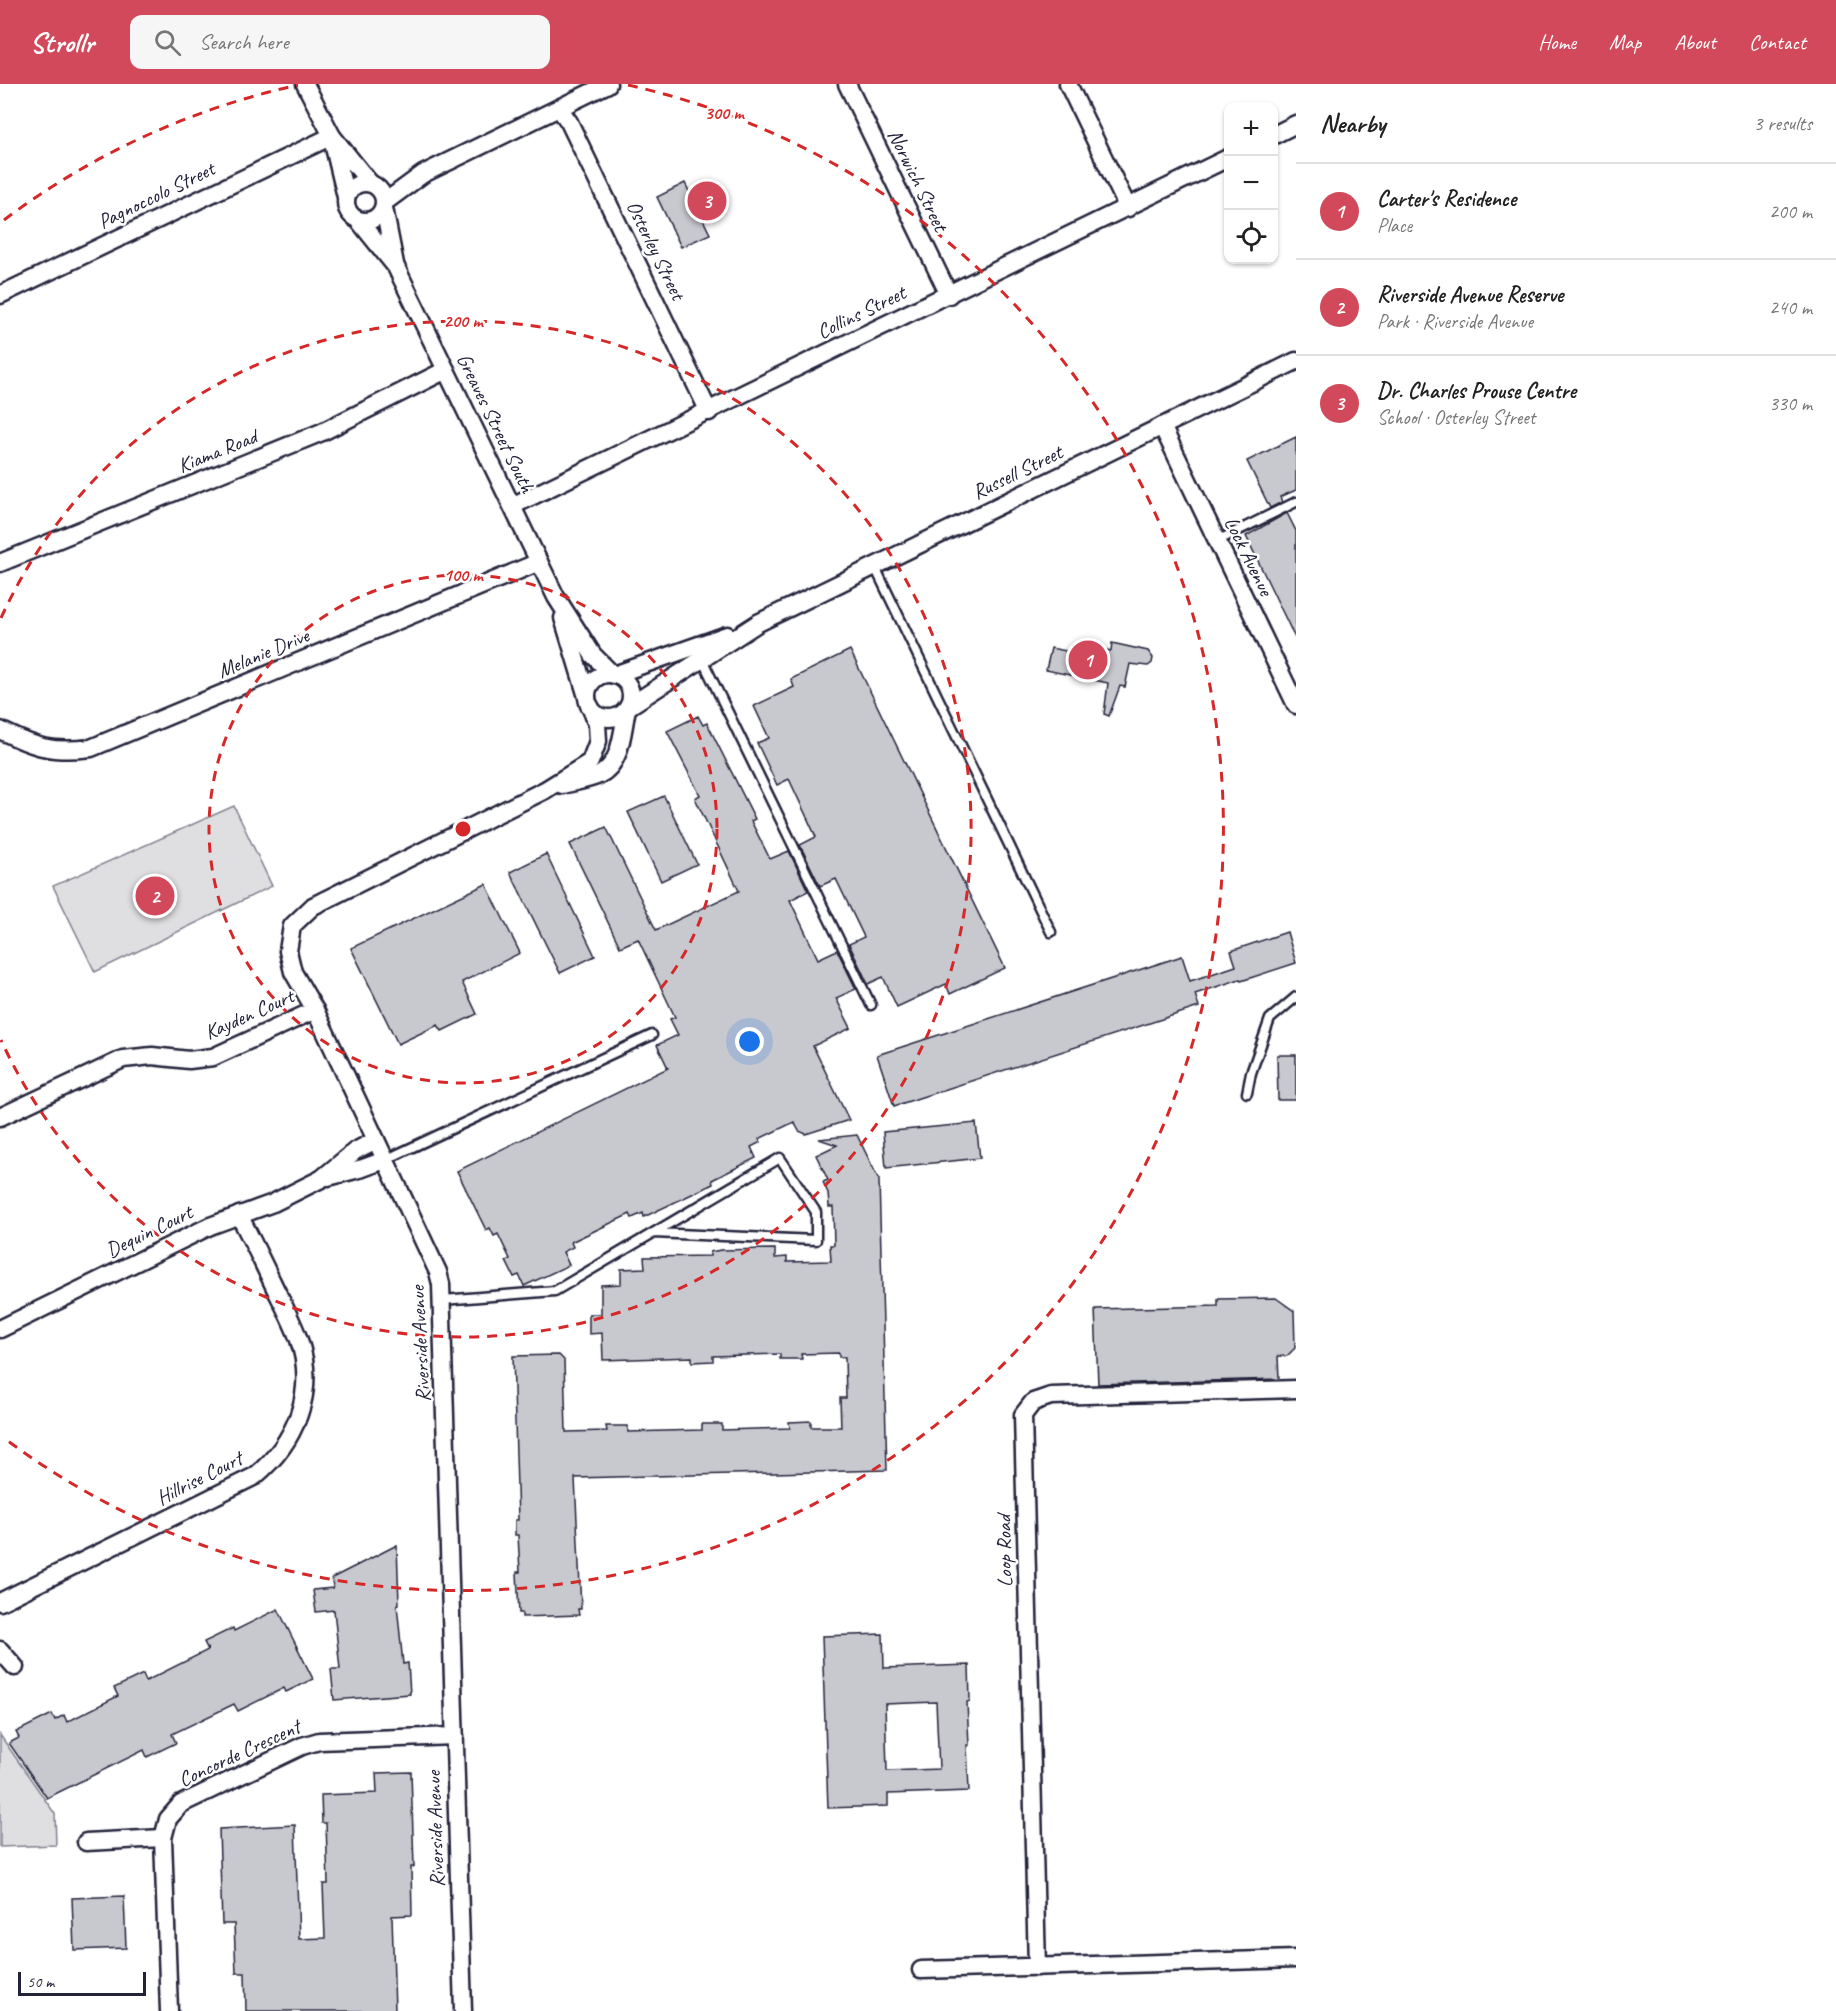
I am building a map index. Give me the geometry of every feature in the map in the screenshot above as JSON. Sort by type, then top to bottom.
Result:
[{"type":"street","points":[[305,84],[332,136],[384,195],[384,205]]},
{"type":"street","points":[[332,136],[348,212],[359,221],[371,221],[377,218],[384,205],[423,174],[608,84]]},
{"type":"street","name":"Norwich Street","points":[[847,84],[949,295]]},
{"type":"street","points":[[1068,84],[1128,208]]},
{"type":"street","name":"Osterley Street","points":[[560,108],[569,122],[709,412]]},
{"type":"street","points":[[1278,133],[1296,124]]},
{"type":"street","name":"Pagnoccolo Street","points":[[0,295],[332,136]]},
{"type":"street","name":"Collins Street","points":[[512,507],[1224,160]]},
{"type":"street","points":[[346,197],[358,184],[373,184],[423,174]]},
{"type":"street","name":"Greaves Street South","points":[[384,205],[396,267]]},
{"type":"street","name":"Greaves Street South","points":[[359,221],[396,267],[556,597],[593,655],[613,674]]},
{"type":"street","name":"Russell Street","points":[[613,674],[699,652],[1296,361]]},
{"type":"street","name":"Kiama Road","points":[[0,563],[322,432],[446,370]]},
{"type":"street","name":"Lock Avenue","points":[[1162,426],[1296,705]]},
{"type":"street","name":"Melanie Drive","points":[[0,730],[43,748],[65,752],[91,748],[539,562]]},
{"type":"street","name":"Greaves Street South","points":[[556,597],[589,702]]},
{"type":"street","name":"Russell Street","points":[[628,708],[699,652]]},
{"type":"street","points":[[613,674],[622,677],[630,688],[632,696],[628,708],[617,717],[601,716],[589,702],[588,690],[596,678],[603,675],[613,674]]},
{"type":"street","name":"Riverside Avenue","points":[[463,2011],[443,1300],[438,1272],[315,1010],[293,972],[288,951],[292,926],[313,906],[545,790],[590,762],[598,741],[597,724],[589,702]]},
{"type":"street","name":"Riverside Avenue","points":[[545,790],[599,775],[613,763],[619,748],[628,708]]},
{"type":"street","name":"Kayden Court","points":[[0,1117],[123,1059],[152,1056],[189,1060],[213,1057],[315,1010]]},
{"type":"street","name":"Dequin Court","points":[[0,1329],[210,1226],[273,1203],[321,1179],[376,1140]]},
{"type":"street","name":"Dequin Court","points":[[321,1179],[385,1160]]},
{"type":"street","name":"Hillrise Court","points":[[0,1602],[255,1476],[274,1459],[289,1438],[302,1404],[305,1382],[303,1354],[293,1325],[239,1215]]},
{"type":"street","name":"Loop Road","points":[[1037,1966],[1023,1414],[1033,1401],[1051,1396],[1296,1389]]},
{"type":"street","points":[[0,1650],[15,1667]]},
{"type":"street","name":"Concorde Crescent","points":[[169,2011],[163,1838],[168,1819],[180,1804],[302,1746],[334,1739],[455,1736]]},
{"type":"street","points":[[86,1842],[163,1838]]},
{"type":"street","points":[[921,1970],[1296,1959]]},
{"type":"lane","points":[[1216,541],[1296,502]]},
{"type":"lane","points":[[875,567],[1051,932]]},
{"type":"lane","points":[[699,652],[871,1005]]},
{"type":"lane","points":[[1247,1093],[1251,1073],[1270,1019],[1296,997]]},
{"type":"lane","points":[[385,1160],[652,1035]]},
{"type":"lane","points":[[443,1300],[555,1291],[653,1233],[780,1158],[816,1212],[816,1240],[653,1233]]},
{"type":"shaded area","points":[[234,806],[272,886],[95,972],[53,886]]},
{"type":"shaded area","points":[[0,1735],[55,1814],[56,1845],[0,1847]]},
{"type":"building","points":[[685,183],[710,234],[681,247],[657,197]]},
{"type":"building","points":[[1296,437],[1296,490],[1280,497],[1282,502],[1270,508],[1247,461]]},
{"type":"building","points":[[1287,513],[1296,531],[1296,640],[1246,536]]},
{"type":"building","points":[[1112,643],[1148,651],[1153,658],[1152,663],[1148,666],[1130,664],[1125,687],[1120,686],[1109,716],[1104,714],[1108,683],[1046,670],[1051,648],[1082,654],[1084,645],[1111,651]]},
{"type":"building","points":[[850,650],[1005,968],[950,994],[946,984],[897,1007],[883,977],[868,984],[849,944],[864,937],[836,879],[820,886],[800,845],[816,837],[789,779],[777,785],[757,743],[769,738],[754,706],[794,687],[791,679]]},
{"type":"building","points":[[698,716],[703,725],[707,723],[755,819],[751,821],[770,859],[789,851],[808,891],[790,900],[818,959],[837,950],[856,989],[836,998],[851,1028],[813,1046],[849,1120],[806,1134],[799,1131],[794,1122],[759,1139],[761,1142],[751,1147],[756,1158],[712,1180],[713,1184],[644,1217],[643,1213],[632,1218],[630,1214],[571,1242],[573,1247],[563,1252],[569,1265],[524,1286],[519,1275],[514,1277],[506,1261],[510,1259],[498,1234],[494,1236],[490,1228],[486,1230],[457,1171],[668,1068],[657,1045],[678,1035],[670,1019],[675,1017],[638,939],[620,947],[570,844],[606,827],[656,930],[739,891],[695,798],[700,795],[667,731]]},
{"type":"building","points":[[664,796],[697,864],[661,881],[628,812]]},
{"type":"building","points":[[546,854],[595,956],[560,973],[510,872]]},
{"type":"building","points":[[486,884],[520,953],[462,982],[477,1014],[442,1031],[438,1025],[398,1044],[351,948]]},
{"type":"building","points":[[1287,932],[1296,963],[1195,994],[1199,1007],[894,1106],[877,1055],[1182,956],[1190,981],[1236,966],[1231,951]]},
{"type":"building","points":[[1277,1055],[1296,1055],[1296,1100],[1278,1100]]},
{"type":"building","points":[[976,1123],[980,1158],[886,1168],[883,1132]]},
{"type":"building","points":[[857,1135],[879,1180],[887,1470],[575,1478],[581,1609],[578,1609],[579,1615],[522,1617],[522,1613],[519,1613],[517,1572],[520,1572],[518,1535],[515,1535],[515,1520],[518,1520],[513,1356],[559,1355],[564,1360],[566,1432],[607,1431],[606,1426],[628,1426],[628,1432],[702,1430],[702,1424],[722,1424],[722,1430],[790,1428],[789,1422],[811,1421],[811,1427],[841,1427],[840,1398],[846,1398],[845,1357],[839,1357],[839,1353],[801,1354],[802,1359],[780,1359],[780,1354],[713,1356],[713,1361],[692,1362],[692,1357],[603,1360],[602,1333],[589,1334],[589,1314],[601,1314],[601,1285],[621,1284],[621,1269],[645,1268],[644,1257],[710,1256],[710,1252],[721,1250],[775,1249],[775,1258],[787,1257],[787,1262],[831,1261],[830,1245],[834,1245],[833,1207],[829,1207],[828,1193],[823,1182],[828,1180],[816,1155],[837,1145],[819,1139]]},
{"type":"building","points":[[1276,1298],[1294,1311],[1295,1348],[1287,1356],[1278,1356],[1279,1379],[1098,1384],[1095,1309],[1218,1306],[1218,1299]]},
{"type":"building","points":[[397,1545],[399,1604],[397,1605],[403,1664],[408,1663],[410,1694],[334,1700],[331,1669],[340,1669],[334,1610],[316,1612],[313,1590],[333,1588],[332,1578]]},
{"type":"building","points":[[278,1609],[313,1679],[286,1692],[284,1688],[238,1711],[234,1704],[172,1734],[176,1743],[147,1757],[144,1750],[47,1798],[9,1743],[19,1738],[16,1732],[52,1714],[55,1720],[64,1715],[67,1722],[118,1696],[114,1688],[143,1674],[146,1681],[208,1650],[204,1642],[233,1628],[234,1631]]},
{"type":"building","points":[[883,1634],[884,1668],[969,1665],[970,1701],[967,1702],[969,1745],[967,1745],[969,1791],[888,1794],[888,1806],[828,1808],[822,1636]],"holes":[[[936,1702],[939,1769],[887,1771],[885,1704]]]},
{"type":"building","points":[[411,1772],[414,1867],[411,1867],[412,1915],[392,1916],[395,2011],[246,2011],[245,1973],[236,1973],[234,1924],[222,1924],[219,1829],[295,1825],[299,1939],[325,1938],[323,1884],[328,1884],[326,1823],[322,1823],[321,1795],[377,1793],[376,1773]]},
{"type":"building","points":[[124,1896],[126,1948],[74,1950],[72,1898]]},
{"type":"place","name":"Dr. Charles Prouse Centre","points":[[707,201]]},
{"type":"place","name":"Carter's Residence","points":[[1088,660]]},
{"type":"place","name":"Riverside Avenue Reserve","points":[[155,896]]}]
